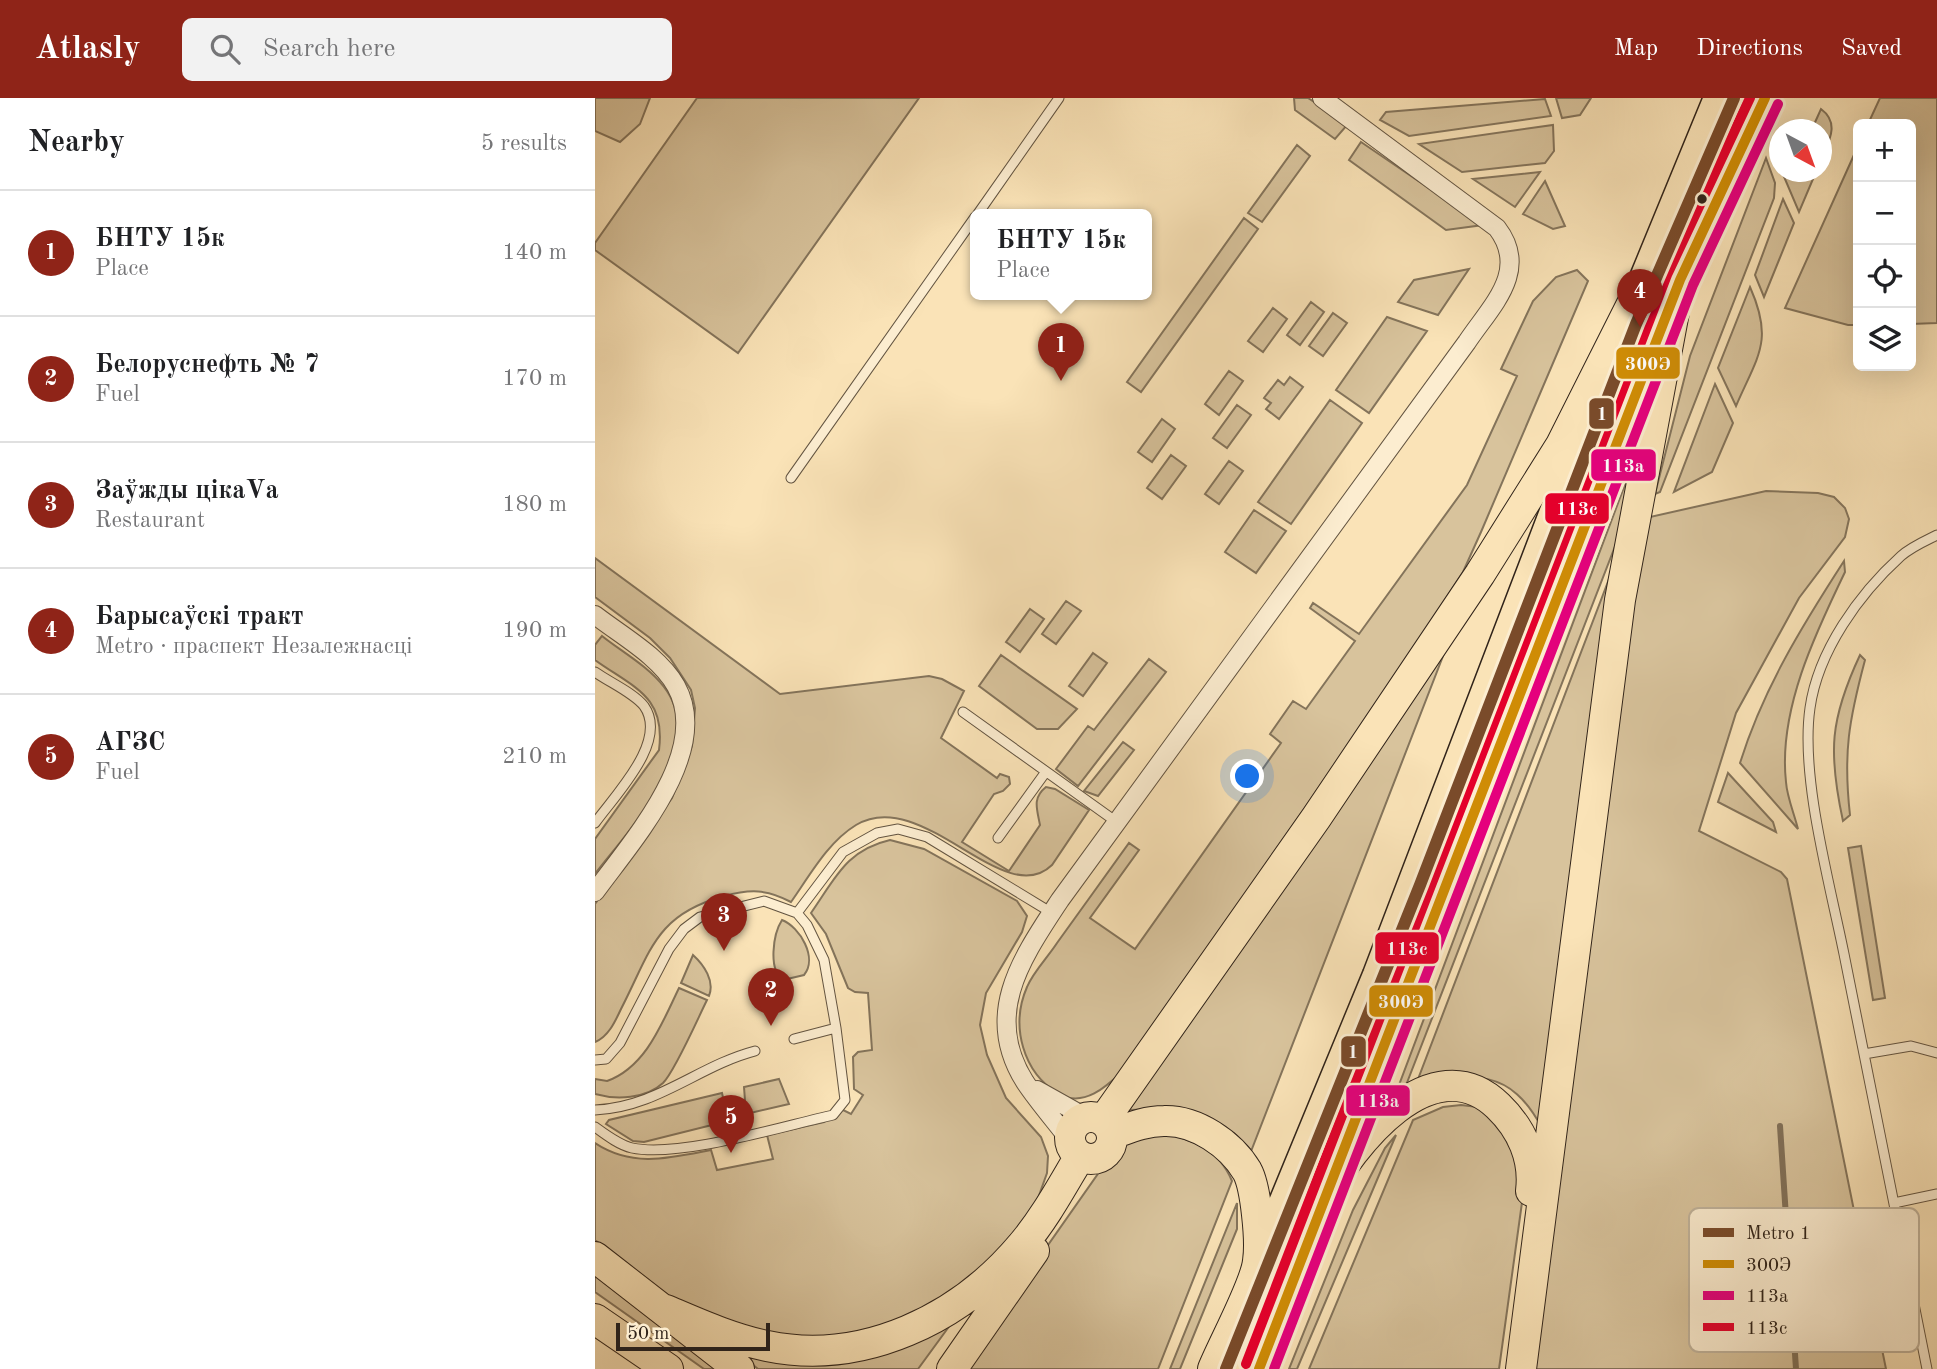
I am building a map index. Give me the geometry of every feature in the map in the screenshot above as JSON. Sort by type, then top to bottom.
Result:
[{"type":"highway","points":[[1521,1369],[1620,600],[1680,280]]},
{"type":"highway","points":[[1101,1124],[1316,818],[1480,575],[1561,446],[1639,290]]},
{"type":"highway","points":[[1259,1369],[1323,1199],[1370,1131],[1404,1100],[1430,1089],[1450,1086],[1470,1090],[1492,1100],[1509,1117],[1523,1138],[1533,1172],[1509,1369]]},
{"type":"highway","points":[[1101,1124],[1165,1121],[1186,1124],[1226,1146],[1249,1174],[1259,1227],[1258,1263],[1213,1369]]},
{"type":"highway","points":[[1082,1152],[1109,1150],[1101,1124]]},
{"type":"highway","points":[[666,1310],[725,1334],[767,1346],[810,1350],[844,1349],[880,1343],[910,1332],[982,1283],[1021,1246],[1082,1152]]},
{"type":"highway","points":[[953,1369],[1082,1152]]},
{"type":"highway","points":[[595,1258],[666,1310],[739,1369]]},
{"type":"highway","points":[[595,1318],[668,1369]]},
{"type":"main road","points":[[1258,1263],[1382,962],[1639,290],[1718,98]]},
{"type":"main road","points":[[1323,1199],[1680,280],[1765,98]]},
{"type":"street","points":[[1082,1152],[1025,1082],[1008,1037],[1005,1014],[1021,964],[1052,913],[1467,342],[1511,270],[1510,251],[1497,228],[1322,98]]},
{"type":"street","points":[[595,615],[659,664],[677,687],[683,708],[684,731],[674,773],[662,799],[595,892]]},
{"type":"street","points":[[1025,1082],[1054,1101],[1101,1124]]},
{"type":"lane","points":[[981,209],[1059,98]]},
{"type":"lane","points":[[791,478],[970,224]]},
{"type":"lane","points":[[1895,1208],[1821,840],[1808,751],[1810,708],[1822,666],[1843,626],[1870,588],[1903,555],[1937,535]]},
{"type":"lane","points":[[595,672],[643,706],[652,735],[646,752],[595,823]]},
{"type":"lane","points":[[963,712],[1118,823]]},
{"type":"lane","points":[[998,838],[1045,773]]},
{"type":"lane","points":[[797,914],[843,852],[877,833],[898,829],[927,838],[1052,913]]},
{"type":"lane","points":[[595,1060],[606,1059],[620,1043],[669,949],[684,929],[700,917],[764,901],[797,914],[807,925],[824,960],[836,1028],[845,1100],[833,1115],[701,1145],[652,1150],[631,1148],[595,1127]]},
{"type":"lane","points":[[794,1039],[836,1028]]},
{"type":"lane","points":[[1864,1055],[1911,1046],[1937,1053]]},
{"type":"lane","points":[[595,1110],[631,1105],[664,1094],[734,1056],[755,1051]]},
{"type":"lane","points":[[1894,1203],[1937,1194]]},
{"type":"lane","points":[[1919,1329],[1927,1369]]},
{"type":"shaded area","points":[[595,98],[650,98],[640,124],[620,142],[595,131]]},
{"type":"shaded area","points":[[697,98],[919,98],[738,353],[595,250],[595,243]]},
{"type":"shaded area","points":[[1294,98],[1308,98],[1348,124],[1335,139],[1295,110]]},
{"type":"shaded area","points":[[1556,98],[1591,98],[1580,115],[1562,118]]},
{"type":"shaded area","points":[[1880,98],[1937,98],[1937,323],[1916,324],[1916,119],[1870,119]]},
{"type":"shaded area","points":[[1545,99],[1551,116],[1409,136],[1380,120],[1386,112]]},
{"type":"shaded area","points":[[1821,109],[1830,119],[1816,119]]},
{"type":"shaded area","points":[[1553,125],[1554,151],[1545,163],[1462,172],[1419,144]]},
{"type":"shaded area","points":[[1361,142],[1483,225],[1446,230],[1349,160]]},
{"type":"shaded area","points":[[1297,145],[1310,156],[1262,222],[1248,213]]},
{"type":"shaded area","points":[[1853,157],[1853,325],[1785,308]]},
{"type":"shaded area","points":[[1766,158],[1769,182],[1775,183],[1774,198],[1660,492],[1655,494],[1690,356]]},
{"type":"shaded area","points":[[1540,172],[1515,207],[1473,179]]},
{"type":"shaded area","points":[[1545,181],[1565,226],[1553,229],[1523,214]]},
{"type":"shaded area","points":[[1786,182],[1812,182],[1799,212]]},
{"type":"shaded area","points":[[1783,199],[1794,223],[1764,297],[1755,275]]},
{"type":"shaded area","points":[[1244,218],[1258,229],[1141,392],[1127,382]]},
{"type":"shaded area","points":[[1469,269],[1438,315],[1398,302],[1414,280]]},
{"type":"shaded area","points":[[1577,270],[1588,281],[1463,572],[1391,683],[1124,1070],[1103,1088],[1086,1097],[1068,1098],[1059,1094],[1036,1074],[1023,1047],[1020,1032],[1022,1002],[1033,976],[1129,843],[1139,850],[1090,918],[1135,949],[1281,743],[1270,734],[1293,701],[1306,709],[1355,641],[1310,608],[1313,603],[1359,634],[1467,485],[1517,376],[1501,369],[1533,301],[1556,277]]},
{"type":"shaded area","points":[[1750,287],[1761,321],[1762,335],[1756,360],[1736,406],[1718,368]]},
{"type":"shaded area","points":[[1311,302],[1324,312],[1300,345],[1287,335]]},
{"type":"shaded area","points":[[1273,308],[1287,319],[1263,352],[1248,341]]},
{"type":"shaded area","points":[[1333,313],[1347,323],[1323,356],[1309,346]]},
{"type":"shaded area","points":[[1387,317],[1427,331],[1369,413],[1336,390]]},
{"type":"shaded area","points":[[1229,371],[1243,381],[1219,415],[1205,404]]},
{"type":"shaded area","points":[[1290,377],[1303,387],[1279,419],[1266,409],[1271,403],[1264,398],[1278,380],[1284,385]]},
{"type":"shaded area","points":[[1715,384],[1733,423],[1712,472],[1674,492]]},
{"type":"shaded area","points":[[1330,400],[1362,423],[1291,524],[1258,502]]},
{"type":"shaded area","points":[[1237,405],[1251,415],[1227,448],[1213,438]]},
{"type":"shaded area","points":[[1162,419],[1175,429],[1152,462],[1138,452]]},
{"type":"shaded area","points":[[1644,434],[1626,518],[1403,1093],[1393,1101]]},
{"type":"shaded area","points":[[1171,455],[1186,466],[1162,499],[1147,488]]},
{"type":"shaded area","points":[[1229,461],[1243,471],[1219,504],[1205,494]]},
{"type":"shaded area","points":[[1766,491],[1818,493],[1834,497],[1845,508],[1849,519],[1845,537],[1799,598],[1736,713],[1699,831],[1781,872],[1787,879],[1853,1208],[1689,1208],[1689,1352],[1883,1352],[1886,1369],[1532,1369],[1641,519]]},
{"type":"shaded area","points":[[1254,510],[1286,531],[1256,573],[1225,552]]},
{"type":"shaded area","points":[[1630,524],[1542,1128],[1530,1108],[1517,1094],[1489,1079],[1455,1079],[1415,1087]]},
{"type":"shaded area","points":[[595,558],[780,694],[929,676],[942,679],[964,691],[941,738],[997,778],[1000,774],[1009,777],[1010,784],[1003,791],[994,794],[962,842],[1009,871],[1040,825],[1037,800],[1046,787],[1055,789],[1089,810],[1052,865],[1033,875],[1010,873],[908,821],[881,817],[856,825],[828,850],[791,902],[766,893],[750,891],[733,894],[701,904],[669,925],[649,953],[611,1028],[604,1037],[595,1042],[595,904],[672,798],[692,746],[695,708],[691,690],[670,658],[650,638],[595,597]]},
{"type":"shaded area","points":[[1844,561],[1845,572],[1801,674],[1788,728],[1786,782],[1798,829],[1740,763],[1772,684]]},
{"type":"shaded area","points":[[1066,601],[1081,611],[1056,644],[1042,634]]},
{"type":"shaded area","points":[[1030,609],[1044,619],[1020,652],[1006,642]]},
{"type":"shaded area","points":[[1457,620],[1250,1154],[1251,1150],[1234,1133],[1163,1109],[1129,1110]]},
{"type":"shaded area","points":[[602,636],[658,679],[676,710],[678,735],[672,760],[660,786],[595,874],[595,839],[659,750],[660,732],[652,705],[644,695],[595,660],[595,645]]},
{"type":"shaded area","points":[[1093,653],[1107,663],[1083,696],[1069,686]]},
{"type":"shaded area","points":[[1001,655],[1077,709],[1058,729],[1037,729],[979,686]]},
{"type":"shaded area","points":[[1860,655],[1865,660],[1851,719],[1847,755],[1850,815],[1843,821],[1835,775],[1835,736],[1837,717]]},
{"type":"shaded area","points":[[1149,659],[1166,672],[1078,786],[1056,769],[1088,726],[1094,730]]},
{"type":"shaded area","points":[[1123,742],[1134,750],[1098,796],[1084,791]]},
{"type":"shaded area","points":[[1728,773],[1773,822],[1776,832],[1718,802]]},
{"type":"shaded area","points":[[890,840],[924,849],[1017,901],[1027,916],[1022,932],[986,993],[980,1025],[987,1055],[1006,1098],[1041,1137],[1048,1156],[1047,1173],[1037,1201],[1015,1232],[974,1275],[937,1301],[864,1336],[797,1341],[696,1317],[595,1240],[595,1143],[623,1156],[652,1159],[711,1150],[717,1170],[773,1159],[767,1135],[824,1122],[841,1109],[851,1114],[863,1095],[854,1089],[853,1057],[858,1052],[872,1050],[868,993],[855,992],[848,988],[826,934],[811,913],[852,859],[862,851]]},
{"type":"shaded area","points":[[1861,846],[1885,998],[1873,1000],[1848,848]]},
{"type":"shaded area","points":[[782,920],[801,936],[809,960],[804,975],[783,980],[775,968],[773,952]]},
{"type":"shaded area","points":[[693,955],[707,974],[711,985],[709,996],[681,983]]},
{"type":"shaded area","points":[[679,988],[707,1000],[668,1077],[656,1088],[640,1095],[612,1097],[595,1094],[595,1079],[607,1081],[621,1074],[642,1055],[659,1029]]},
{"type":"shaded area","points":[[779,1079],[789,1104],[746,1114],[744,1087]]},
{"type":"shaded area","points":[[722,1093],[728,1121],[644,1142],[633,1141],[606,1124],[609,1120]]},
{"type":"shaded area","points":[[1461,1105],[1486,1108],[1503,1124],[1524,1188],[1499,1369],[1309,1369],[1413,1120],[1443,1107]]},
{"type":"shaded area","points":[[1158,1131],[1192,1142],[1211,1153],[1226,1169],[1232,1181],[1158,1369],[961,1369],[1114,1151],[1128,1141]]},
{"type":"shaded area","points":[[1396,1135],[1297,1369],[1289,1369],[1353,1210],[1385,1148]]},
{"type":"shaded area","points":[[1237,1203],[1237,1229],[1180,1369],[1170,1369]]},
{"type":"shaded area","points":[[595,1271],[725,1369],[704,1369],[595,1292]]},
{"type":"shaded area","points":[[956,1317],[918,1369],[758,1369],[740,1354],[799,1361],[853,1358],[904,1343]]},
{"type":"waterway","points":[[1780,1126],[1785,1208]]},
{"type":"waterway","points":[[1795,1352],[1796,1369]]},
{"type":"metro line","name":"1","points":[[1226,1369],[1420,885],[1636,324],[1734,98]]},
{"type":"transit line","name":"113с","points":[[1246,1364],[1667,275],[1750,98]]},
{"type":"transit line","name":"300Э","points":[[1259,1369],[1680,280],[1765,98]]},
{"type":"transit line","name":"113а","points":[[1274,1369],[1693,285],[1778,104]]},
{"type":"place","name":"Барысаўскі тракт","points":[[1640,327]]},
{"type":"place","name":"БНТУ 15к","points":[[1061,381]]},
{"type":"place","name":"Заўжды цікаVа","points":[[724,951]]},
{"type":"place","name":"Белоруснефть № 7","points":[[771,1026]]},
{"type":"place","name":"АГЗС","points":[[731,1153]]}]
